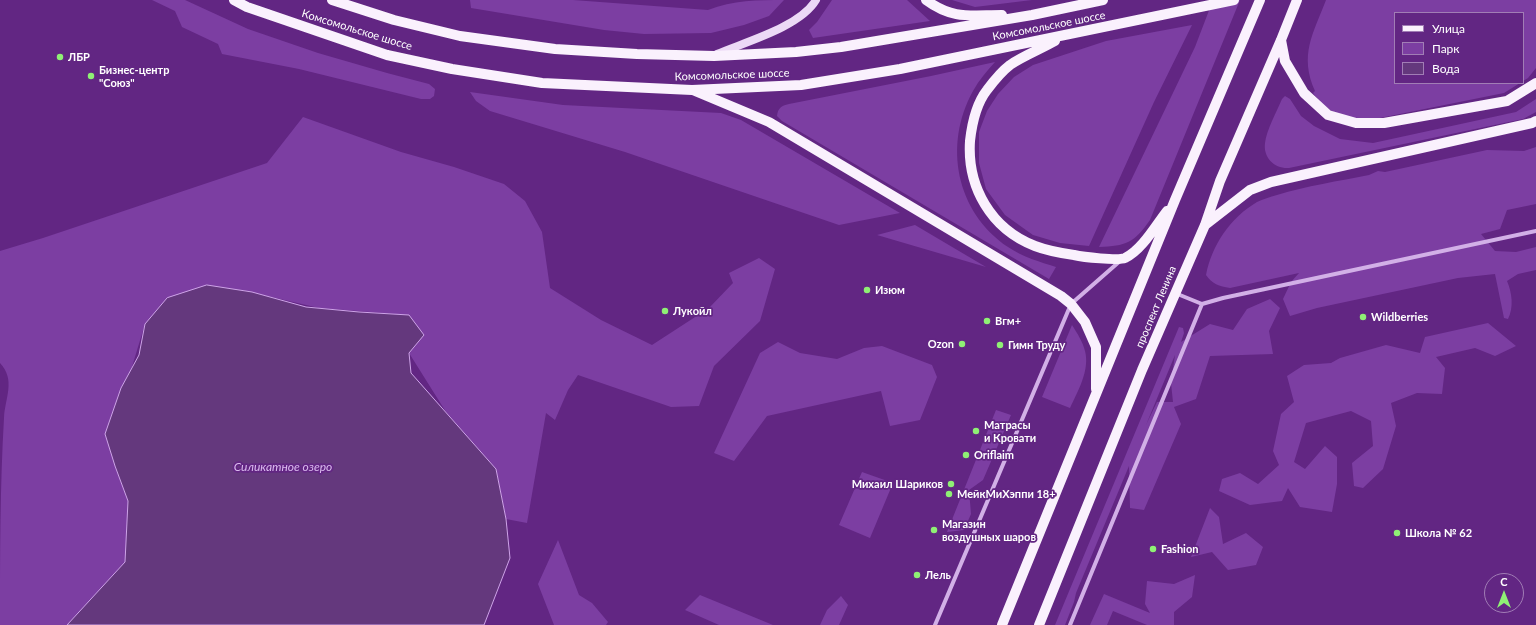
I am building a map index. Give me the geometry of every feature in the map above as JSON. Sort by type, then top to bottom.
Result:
[{"type":"main road","name":"Комсомольское шоссе","points":[[234,0],[247,7],[387,55],[452,69],[542,83],[692,90],[801,85],[900,69],[1066,36],[1234,0]]},
{"type":"main road","name":"Комсомольское шоссе","points":[[332,0],[394,20],[460,36],[555,49],[637,54],[714,56],[796,52],[841,47],[1032,15],[1103,0]]},
{"type":"main road","points":[[714,56],[791,24],[813,6],[816,0]]},
{"type":"main road","points":[[926,0],[938,9],[956,15],[1032,15]]},
{"type":"main road","name":"проспект Ленина","points":[[1002,625],[1176,200],[1260,0]]},
{"type":"main road","name":"проспект Ленина","points":[[1039,625],[1142,370],[1205,224],[1220,181],[1297,0]]},
{"type":"main road","points":[[1066,36],[1009,66],[986,90],[977,108],[972,128],[969,158],[975,184],[986,208],[1003,227],[1034,246],[1053,252],[1090,258],[1124,258],[1139,247],[1176,200]]},
{"type":"main road","points":[[1281,40],[1285,61],[1304,93],[1328,114],[1356,123],[1384,123],[1508,101],[1536,83]]},
{"type":"main road","points":[[692,90],[769,122],[1061,296],[1071,304],[1085,322],[1096,347],[1096,394]]},
{"type":"main road","points":[[1205,224],[1250,190],[1271,182],[1516,127],[1536,121]]},
{"type":"street","points":[[1175,293],[1202,304],[1223,298],[1536,231]]},
{"type":"street","points":[[935,625],[1071,304],[1124,258]]},
{"type":"street","points":[[1070,625],[1202,304]]},
{"type":"green space","points":[[152,0],[185,0],[248,29],[318,53],[429,84],[435,89],[434,96],[430,99],[421,99],[299,69],[222,54],[218,44],[182,27],[175,11]]},
{"type":"green space","points":[[470,0],[573,0],[708,10],[736,2],[784,0],[769,16],[744,25],[711,33],[644,34],[604,30],[471,8]]},
{"type":"green space","points":[[832,0],[907,0],[930,21],[813,38],[809,30],[817,22]]},
{"type":"green space","points":[[952,0],[1032,0],[975,7]]},
{"type":"green space","points":[[1213,0],[1240,0],[1150,220],[1139,234],[1129,242],[1116,246],[1099,247],[1195,47]]},
{"type":"green space","points":[[1326,0],[1536,0],[1536,68],[1528,78],[1524,80],[1524,12],[1394,12],[1394,84],[1518,84],[1504,93],[1365,121],[1342,116],[1330,110],[1318,100],[1313,93],[1315,91],[1310,78],[1308,55],[1313,34]]},
{"type":"green space","points":[[1192,25],[1154,102],[1089,246],[1060,243],[1033,235],[1005,215],[986,189],[979,163],[979,132],[987,111],[998,94],[1014,77],[1033,65],[1106,41]]},
{"type":"green space","points":[[995,62],[975,87],[964,112],[958,133],[957,155],[960,176],[966,196],[976,215],[990,232],[1008,247],[1020,254],[1056,267],[1049,279],[782,121],[777,116],[780,108],[789,104]]},
{"type":"green space","points":[[470,92],[563,105],[721,113],[741,120],[900,213],[839,225],[625,152],[490,111],[476,101]]},
{"type":"green space","points":[[1285,96],[1290,99],[1301,116],[1314,126],[1340,139],[1373,143],[1516,112],[1536,99],[1536,112],[1523,119],[1284,168],[1271,162],[1266,153],[1265,143],[1270,127],[1282,99]]},
{"type":"green space","points":[[303,117],[401,152],[454,167],[504,184],[525,201],[542,232],[550,288],[601,320],[652,345],[709,308],[733,283],[729,273],[759,258],[775,269],[760,321],[714,366],[699,406],[671,407],[578,375],[568,390],[555,420],[546,413],[527,523],[506,519],[496,469],[446,412],[409,353],[409,315],[319,308],[241,290],[145,324],[131,370],[115,466],[128,501],[125,562],[67,625],[0,625],[2,469],[4,418],[9,383],[5,369],[0,363],[0,251],[267,163]]},
{"type":"green space","points":[[1536,147],[1536,204],[1507,210],[1500,229],[1481,234],[1495,251],[1516,252],[1536,247],[1536,270],[1518,274],[1507,281],[1512,300],[1508,319],[1504,318],[1495,274],[1458,278],[1317,308],[1290,316],[1283,299],[1291,282],[1299,273],[1230,288],[1216,284],[1206,275],[1213,253],[1224,233],[1238,216],[1247,208],[1262,200],[1299,189],[1369,175],[1378,171],[1385,172],[1487,150],[1524,151]]},
{"type":"green space","points":[[915,225],[986,267],[877,235]]},
{"type":"green space","points":[[1270,299],[1280,308],[1269,331],[1273,354],[1210,356],[1196,399],[1174,407],[1181,424],[1144,510],[1130,508],[1129,466],[1076,593],[1065,625],[1055,625],[1179,327],[1183,328],[1184,333],[1181,342],[1210,324],[1233,330],[1247,309]],"holes":[[[1175,355],[1171,383],[1173,402],[1157,402],[1146,425]]]},
{"type":"green space","points":[[1488,323],[1516,346],[1495,356],[1475,348],[1436,357],[1445,368],[1442,394],[1417,393],[1391,403],[1396,426],[1383,469],[1363,488],[1354,486],[1352,463],[1373,446],[1371,421],[1351,411],[1306,423],[1294,462],[1305,469],[1325,446],[1337,457],[1337,484],[1332,512],[1300,507],[1288,488],[1282,501],[1250,505],[1219,491],[1222,479],[1240,473],[1258,484],[1279,465],[1273,451],[1281,414],[1294,402],[1287,376],[1304,365],[1331,363],[1340,358],[1386,345],[1420,353],[1425,337]]},
{"type":"green space","points":[[1072,325],[1083,344],[1086,366],[1085,373],[1070,408],[1042,397]]},
{"type":"green space","points":[[778,342],[800,353],[837,359],[864,348],[882,346],[932,365],[937,377],[920,420],[890,426],[881,391],[767,416],[734,461],[714,453],[760,353]]},
{"type":"green space","points":[[996,410],[1011,415],[983,480],[969,490],[971,514],[964,530],[947,532]]},
{"type":"green space","points":[[862,472],[893,483],[870,538],[839,525]]},
{"type":"green space","points":[[1210,508],[1219,517],[1223,544],[1246,533],[1263,547],[1256,565],[1228,570],[1212,552],[1191,557]]},
{"type":"green space","points":[[558,540],[579,595],[592,603],[608,622],[606,625],[554,625],[538,584]]},
{"type":"green space","points":[[1195,575],[1192,597],[1174,612],[1174,625],[1147,625],[1113,611],[1107,625],[1090,625],[1104,594],[1150,613],[1145,604],[1147,581],[1174,584]]},
{"type":"green space","points":[[700,595],[773,625],[719,625],[685,610]]},
{"type":"green space","points":[[841,596],[848,605],[839,625],[820,625],[827,610]]},
{"type":"water","name":"Силикатное озеро","points":[[207,285],[252,292],[306,307],[409,315],[424,335],[409,353],[411,373],[496,469],[506,519],[510,558],[484,625],[67,625],[125,562],[128,501],[105,434],[121,388],[139,355],[145,324],[167,298]]},
{"type":"place","name":"ЛБР","points":[[60,57]]},
{"type":"place","name":"Бизнес-центр \"Союз\"","points":[[91,76]]},
{"type":"place","name":"Изюм","points":[[867,290]]},
{"type":"place","name":"Лукойл","points":[[665,311]]},
{"type":"place","name":"Wildberries","points":[[1363,317]]},
{"type":"place","name":"Вгм+","points":[[987,321]]},
{"type":"place","name":"Ozon","points":[[962,344]]},
{"type":"place","name":"Гимн Труду","points":[[1000,345]]},
{"type":"place","name":"Матрасы и Кровати","points":[[976,431]]},
{"type":"place","name":"Oriflaim","points":[[966,455]]},
{"type":"place","name":"Михаил Шариков","points":[[951,484]]},
{"type":"place","name":"МейкМиХэппи 18+","points":[[949,494]]},
{"type":"place","name":"Магазин воздушных шаров","points":[[934,530]]},
{"type":"place","name":"Школа № 62","points":[[1397,533]]},
{"type":"place","name":"Fashion","points":[[1153,549]]},
{"type":"place","name":"Лель","points":[[917,575]]}]
